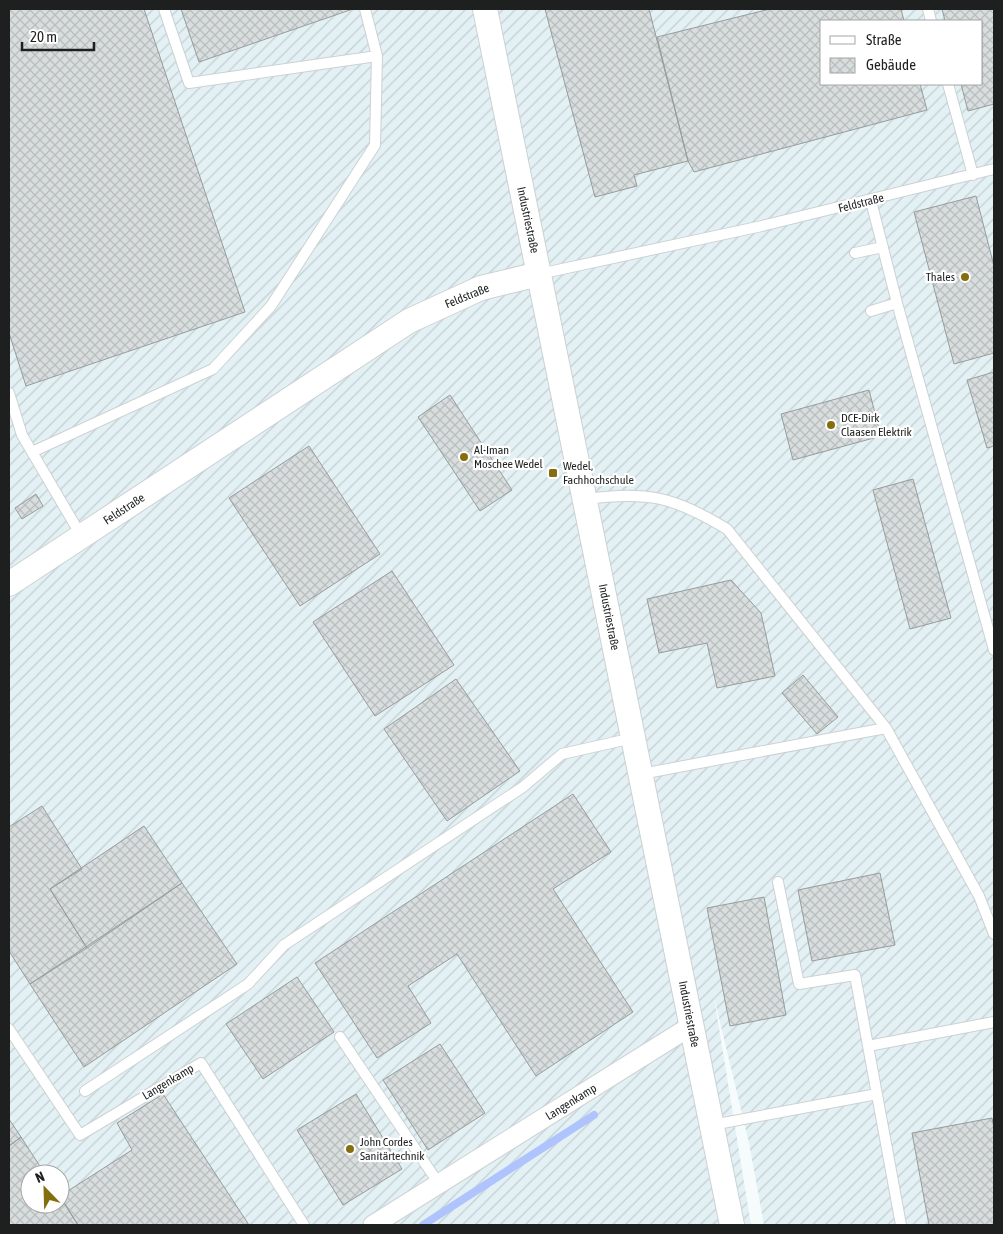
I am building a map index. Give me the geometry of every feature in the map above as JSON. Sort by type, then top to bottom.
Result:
[{"type":"street","name":"Industriestraße","points":[[484,9],[732,1225]]},
{"type":"street","name":"Feldstraße","points":[[9,584],[409,322],[481,288],[539,274]]},
{"type":"street","name":"Langenkamp","points":[[374,1225],[692,1026]]},
{"type":"lane","points":[[164,9],[189,83],[377,56]]},
{"type":"lane","points":[[32,452],[213,370],[271,306],[375,144],[377,56],[365,9]]},
{"type":"lane","points":[[948,85],[973,174]]},
{"type":"lane","name":"Feldstraße","points":[[539,274],[871,201],[994,169]]},
{"type":"lane","points":[[871,201],[897,303],[994,650]]},
{"type":"lane","points":[[855,253],[883,246]]},
{"type":"lane","points":[[871,311],[897,303]]},
{"type":"lane","points":[[9,394],[22,435],[82,537]]},
{"type":"lane","points":[[585,499],[617,495],[658,496],[696,510],[727,529],[886,728],[979,896],[994,934]]},
{"type":"lane","points":[[640,774],[886,728]]},
{"type":"lane","points":[[85,1091],[248,984],[284,945],[523,787],[562,754],[633,738]]},
{"type":"lane","points":[[778,882],[800,984],[855,975],[901,1225]]},
{"type":"lane","points":[[868,1046],[994,1022]]},
{"type":"lane","name":"Langenkamp","points":[[9,1029],[80,1136],[201,1063],[304,1225]]},
{"type":"lane","points":[[340,1037],[438,1184]]},
{"type":"lane","points":[[712,1125],[877,1094]]},
{"type":"shaded area","points":[[9,9],[994,9],[994,1225],[764,1225],[749,1143],[714,997],[751,1225],[9,1225]]},
{"type":"building","points":[[9,9],[144,9],[245,312],[26,386],[9,333]]},
{"type":"building","points":[[181,9],[353,9],[199,62]]},
{"type":"building","points":[[545,9],[649,9],[688,161],[634,175],[637,186],[595,197]]},
{"type":"building","points":[[770,9],[901,9],[904,20],[820,20],[820,85],[920,85],[927,110],[694,172],[688,161],[657,37]]},
{"type":"building","points":[[942,9],[994,9],[994,104],[968,111],[961,85],[983,85],[983,20],[945,20]]},
{"type":"building","points":[[976,196],[994,266],[994,353],[954,364],[914,212]]},
{"type":"building","points":[[994,372],[994,446],[987,448],[967,380]]},
{"type":"building","name":"DCE-Dirk Claasen Elektrik","points":[[869,390],[881,436],[793,460],[781,414]]},
{"type":"building","points":[[450,395],[512,490],[480,511],[418,417]]},
{"type":"building","points":[[309,446],[380,554],[300,606],[229,498]]},
{"type":"building","points":[[913,479],[951,618],[910,629],[873,490]]},
{"type":"building","points":[[36,494],[43,506],[22,519],[15,508]]},
{"type":"building","points":[[392,571],[454,665],[375,716],[313,622]]},
{"type":"building","points":[[731,580],[761,613],[775,676],[717,688],[707,643],[659,653],[647,599]]},
{"type":"building","points":[[803,675],[838,717],[817,734],[782,693]]},
{"type":"building","points":[[456,679],[520,771],[447,821],[384,729]]},
{"type":"building","points":[[573,794],[611,852],[553,889],[633,1012],[536,1076],[457,954],[408,986],[431,1023],[377,1058],[315,963]]},
{"type":"building","points":[[42,806],[82,869],[50,889],[87,948],[30,984],[9,951],[9,827]]},
{"type":"building","points":[[144,826],[182,883],[87,948],[50,889]]},
{"type":"building","points":[[880,873],[895,945],[812,961],[798,890]]},
{"type":"building","points":[[182,883],[237,964],[84,1067],[30,984]]},
{"type":"building","points":[[764,897],[786,1015],[730,1026],[707,908]]},
{"type":"building","points":[[297,977],[334,1032],[263,1079],[226,1024]]},
{"type":"building","points":[[440,1044],[485,1113],[428,1150],[383,1080]]},
{"type":"building","points":[[163,1094],[249,1225],[78,1225],[70,1212],[70,1190],[132,1150],[117,1123]]},
{"type":"building","name":"John Cordes Sanitärtechnik","points":[[356,1094],[402,1169],[343,1205],[297,1130]]},
{"type":"building","points":[[992,1118],[994,1128],[994,1225],[929,1225],[912,1133]]},
{"type":"building","points":[[9,1119],[21,1137],[9,1146]]},
{"type":"building","points":[[21,1137],[39,1164],[20,1164],[20,1214],[70,1213],[78,1225],[9,1225],[9,1146]]},
{"type":"waterway","points":[[423,1225],[594,1115]]},
{"type":"place","name":"Thales","points":[[965,277]]},
{"type":"place","name":"DCE-Dirk Claasen Elektrik","points":[[831,425]]},
{"type":"place","name":"Al-Iman Moschee Wedel","points":[[464,457]]},
{"type":"place","name":"Wedel, Fachhochschule","points":[[553,473]]},
{"type":"place","name":"John Cordes Sanitärtechnik","points":[[350,1149]]}]
